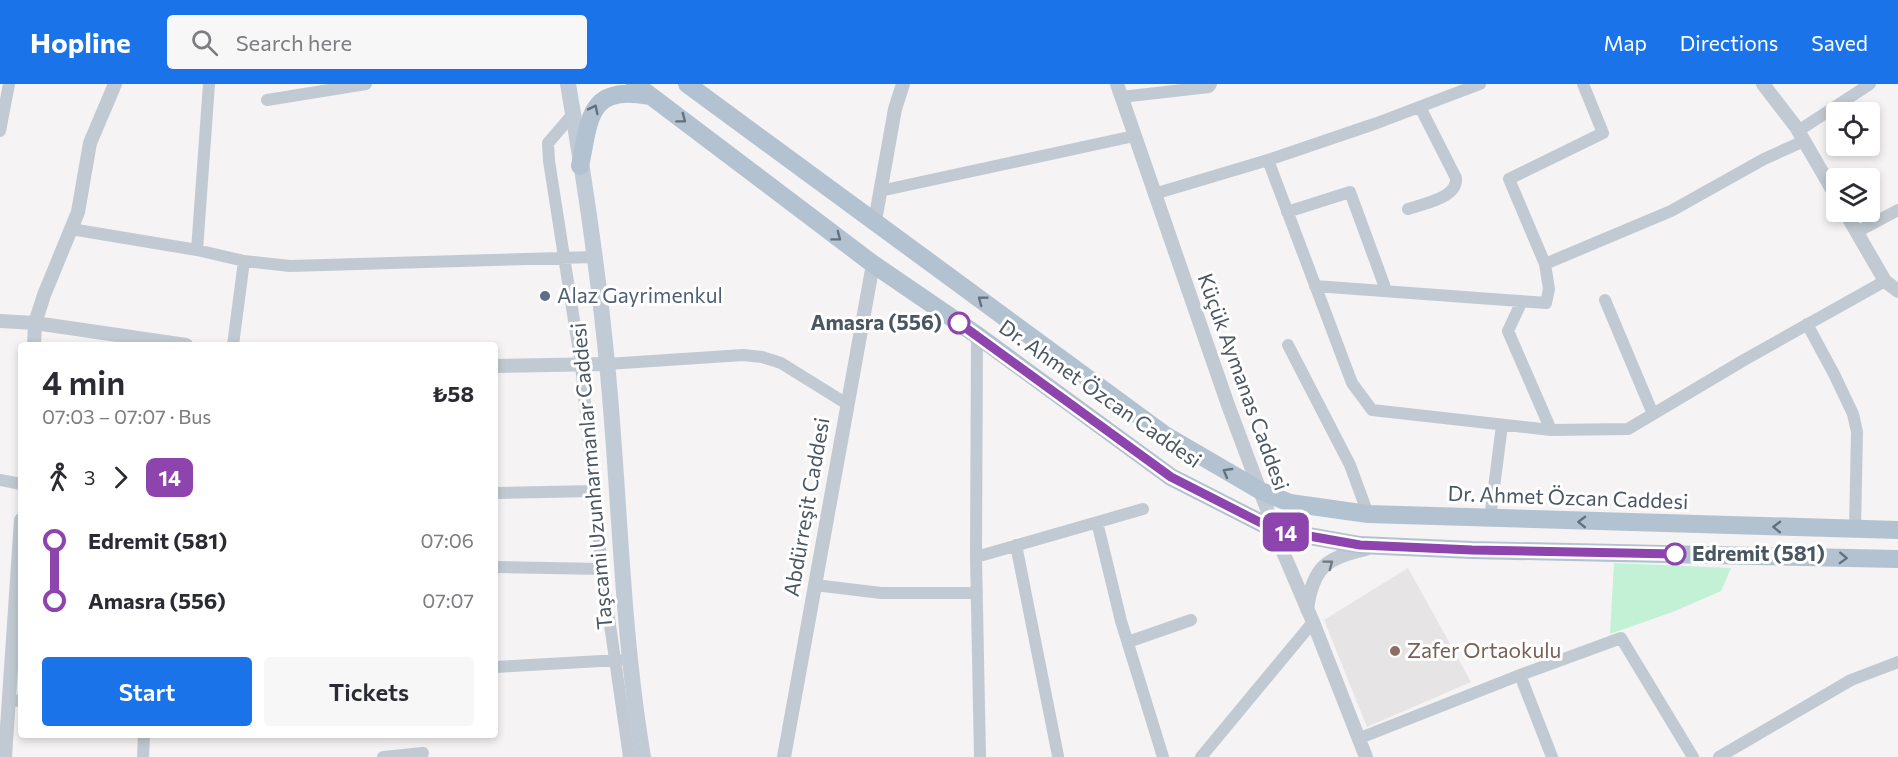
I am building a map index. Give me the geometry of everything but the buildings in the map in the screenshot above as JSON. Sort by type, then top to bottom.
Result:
[{"type":"main road","name":"Taşcami Uzunharmanlar Caddesi","points":[[568,84],[594,257],[607,364],[622,659],[643,757]]},
{"type":"main road","name":"Dr. Ahmet Özcan Caddesi","points":[[635,84],[873,264],[977,335],[1171,477],[1275,530],[1377,546],[1898,559]]},
{"type":"main road","name":"Dr. Ahmet Özcan Caddesi","points":[[687,84],[1165,435],[1261,491],[1290,503],[1368,514],[1898,530]]},
{"type":"main road","points":[[580,166],[591,114],[600,99],[625,91],[652,97]]},
{"type":"street","points":[[0,131],[9,84]]},
{"type":"street","points":[[34,342],[35,323],[44,295],[78,212],[90,143],[115,84]]},
{"type":"street","points":[[196,250],[209,84]]},
{"type":"street","points":[[267,100],[366,84]]},
{"type":"street","points":[[875,221],[895,109],[903,84]]},
{"type":"street","points":[[1119,90],[1209,87],[1210,84]]},
{"type":"street","points":[[1154,194],[1268,160],[1377,123],[1480,84]]},
{"type":"street","points":[[1315,286],[1546,303],[1549,289],[1545,264],[1509,179],[1603,133],[1583,84]]},
{"type":"street","points":[[1763,84],[1801,136],[1826,179]]},
{"type":"street","points":[[1545,264],[1671,211],[1801,136],[1870,84]]},
{"type":"street","name":"Küçük Aymanas Caddesi","points":[[1119,90],[1154,194],[1283,552],[1366,757]]},
{"type":"street","points":[[1407,209],[1445,196],[1454,189],[1457,183],[1420,107]]},
{"type":"street","points":[[573,114],[548,143],[549,161],[581,365],[602,569],[622,659],[629,757]]},
{"type":"street","points":[[880,191],[1134,136]]},
{"type":"street","points":[[1268,160],[1352,383],[1372,410],[1551,430],[1628,429],[1885,281]]},
{"type":"street","points":[[1287,212],[1350,192],[1386,290]]},
{"type":"street","points":[[1857,232],[1898,210]]},
{"type":"street","points":[[1851,222],[1885,281],[1898,291]]},
{"type":"street","points":[[71,229],[196,250],[244,261],[290,266],[594,257]]},
{"type":"street","points":[[233,342],[244,261]]},
{"type":"street","name":"Abdürreşit Caddesi","points":[[784,757],[873,264]]},
{"type":"street","points":[[1605,300],[1653,414]]},
{"type":"street","points":[[1522,301],[1508,331],[1551,430]]},
{"type":"street","points":[[0,321],[35,323],[130,341]]},
{"type":"street","points":[[1808,324],[1834,374],[1852,414],[1857,432],[1854,529]]},
{"type":"street","points":[[977,335],[976,557],[980,757]]},
{"type":"street","points":[[1288,345],[1350,465],[1368,514]]},
{"type":"street","points":[[498,366],[607,364],[742,355],[762,357],[782,363],[847,404]]},
{"type":"street","points":[[1490,519],[1502,425]]},
{"type":"street","points":[[0,480],[18,483]]},
{"type":"street","points":[[498,493],[593,491]]},
{"type":"street","points":[[976,557],[1143,509]]},
{"type":"street","points":[[1097,522],[1128,642],[1164,757]]},
{"type":"street","points":[[1016,545],[1058,756]]},
{"type":"street","points":[[1201,757],[1310,615],[1315,579],[1326,564],[1345,554],[1377,546]]},
{"type":"street","points":[[5,757],[15,700],[5,675],[18,549]]},
{"type":"street","points":[[498,567],[602,569]]},
{"type":"street","points":[[815,585],[881,593],[977,593]]},
{"type":"street","points":[[1128,642],[1191,620]]},
{"type":"street","points":[[1360,738],[1520,675],[1621,639],[1693,757]]},
{"type":"street","points":[[498,667],[622,659]]},
{"type":"street","points":[[1719,757],[1851,680],[1898,662]]},
{"type":"street","points":[[1520,675],[1552,757]]},
{"type":"street","points":[[143,757],[144,738]]},
{"type":"street","points":[[383,757],[423,753]]},
{"type":"shaded area","name":"Zafer Ortaokulu","points":[[1408,568],[1471,682],[1367,727],[1324,620]]},
{"type":"green space","points":[[1614,563],[1731,568],[1721,591],[1675,611],[1610,634]]},
{"type":"bus line","name":"14","points":[[959,323],[1171,477],[1275,530],[1360,545],[1675,554]]},
{"type":"place","name":"Alaz Gayrimenkul","points":[[545,296]]},
{"type":"place","name":"Amasra (556)","points":[[959,323]]},
{"type":"place","name":"Edremit (581)","points":[[1675,554]]},
{"type":"place","name":"Zafer Ortaokulu","points":[[1395,651]]}]
